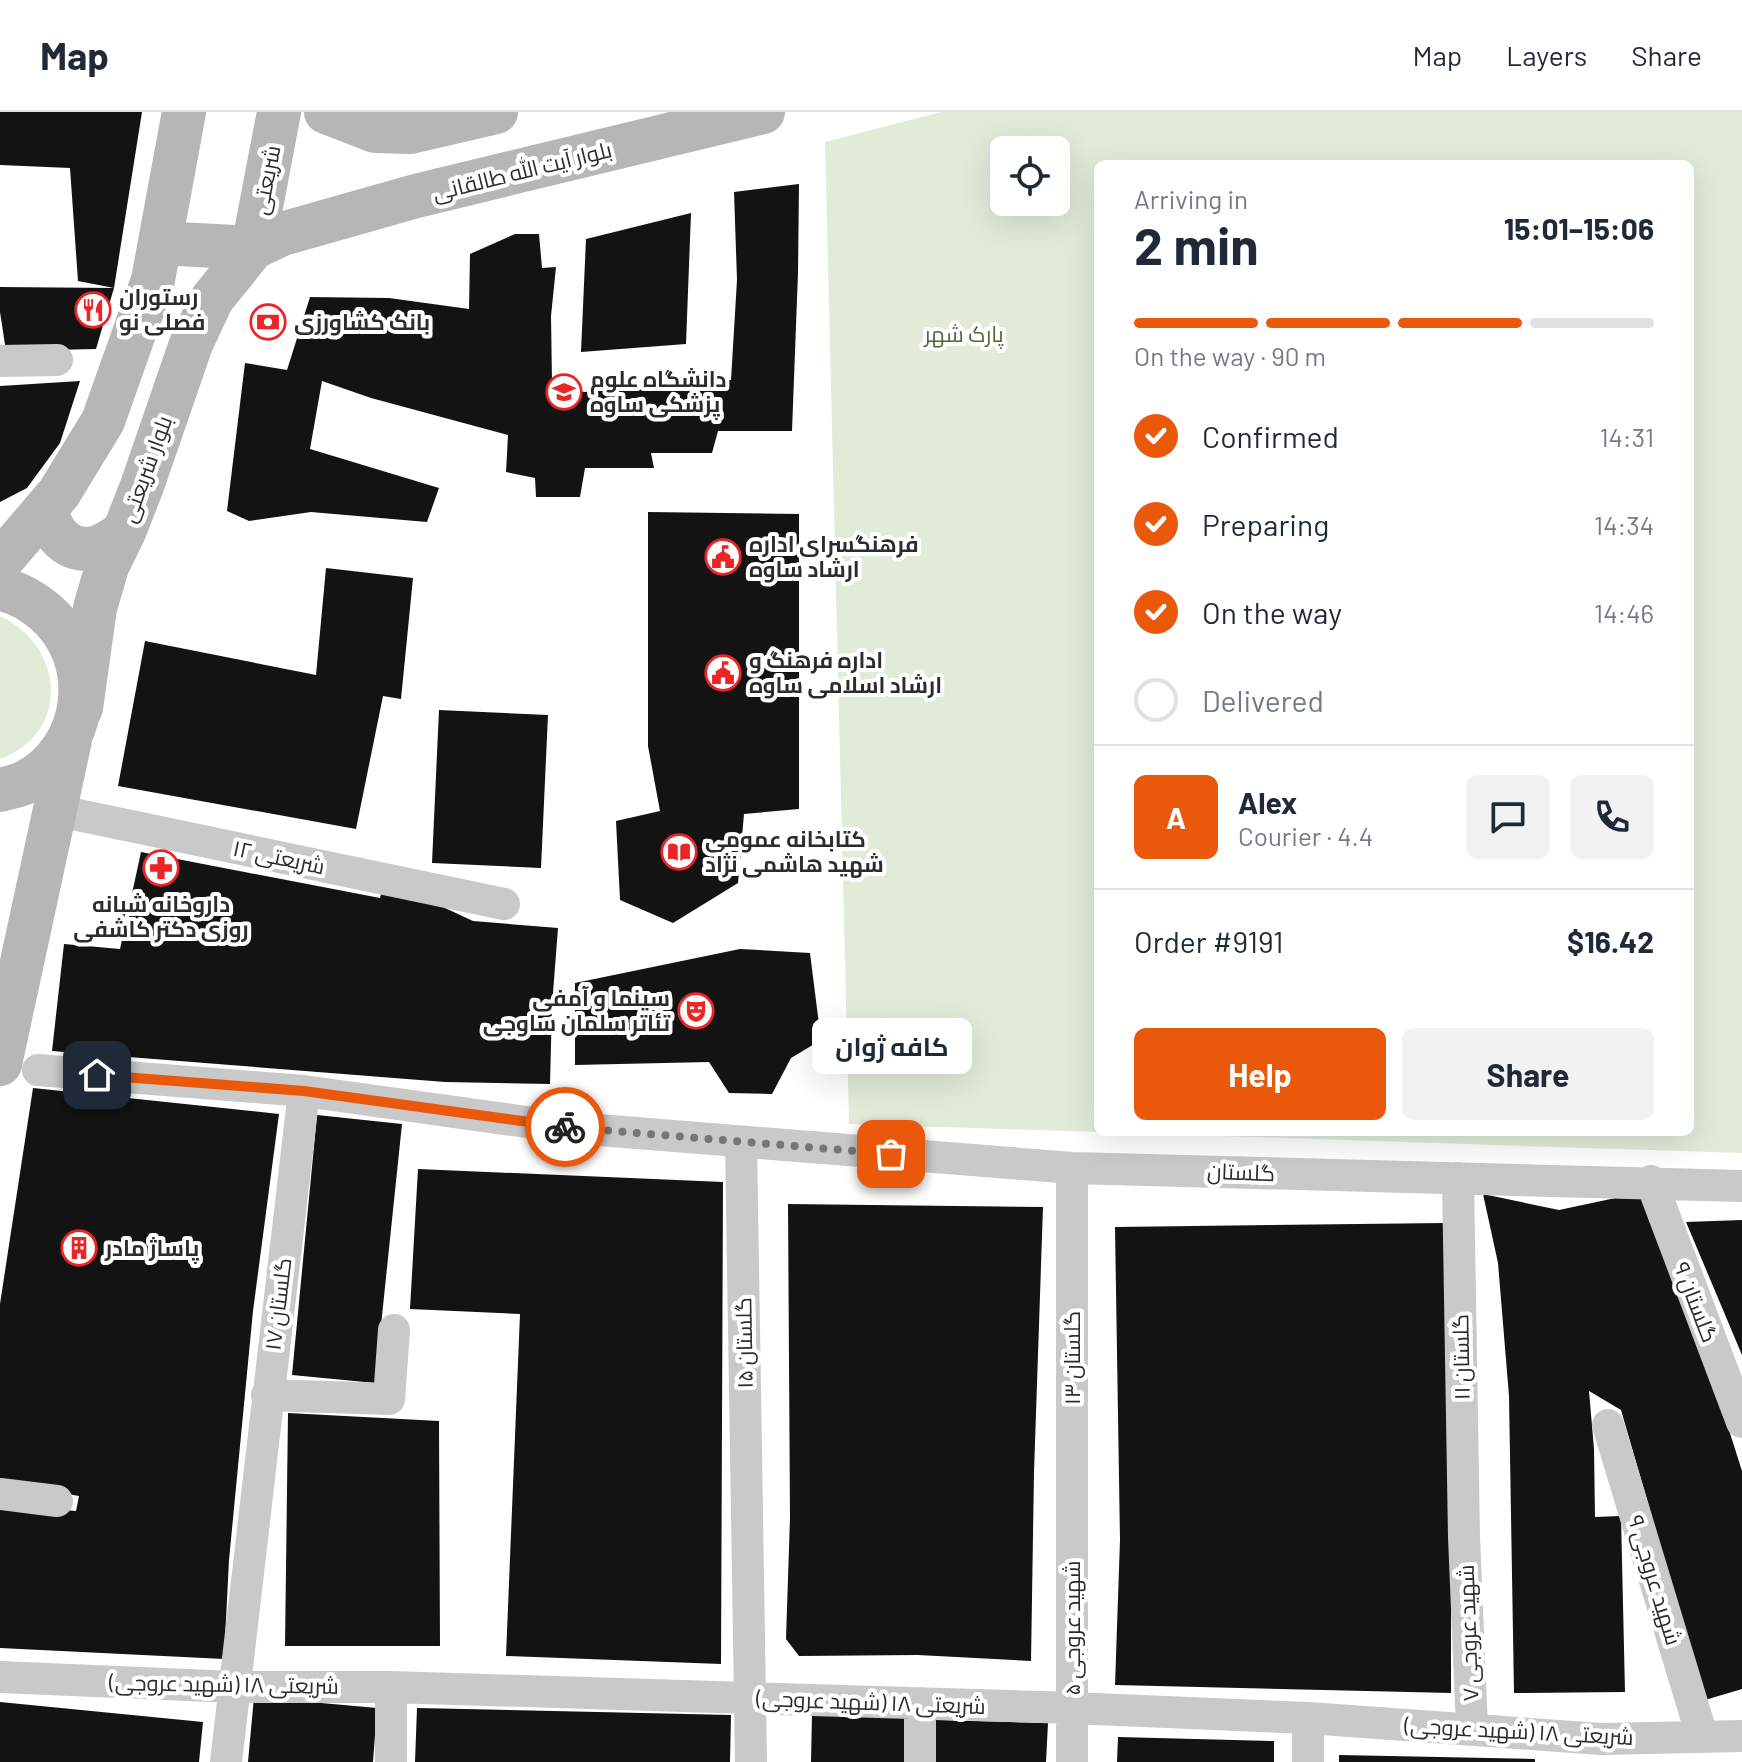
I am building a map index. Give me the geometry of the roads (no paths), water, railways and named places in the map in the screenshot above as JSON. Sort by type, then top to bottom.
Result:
[{"type":"main road","points":[[0,562],[59,493],[103,421],[153,280],[184,112]]},
{"type":"main road","name":"شریعتی","points":[[268,241],[279,112]]},
{"type":"main road","points":[[326,112],[375,131],[410,132],[496,112]]},
{"type":"main road","name":"بلوار آیت الله طالقانی","points":[[160,243],[268,241],[416,196],[763,112]]},
{"type":"main road","name":"بلوار شریعتی","points":[[19,1067],[54,810],[75,724],[95,608],[107,567],[124,532],[191,344],[212,299],[268,241]]},
{"type":"main road","points":[[46,508],[52,530],[71,545],[82,549],[94,548],[124,532]]},
{"type":"main road","points":[[0,589],[33,602],[56,622],[73,648],[82,677],[75,724],[50,765],[23,783],[0,790]]},
{"type":"street","points":[[0,361],[57,360]]},
{"type":"street","name":"شریعتی ۱۲","points":[[54,810],[504,904]]},
{"type":"street","name":"گلستان","points":[[19,1067],[304,1091],[562,1127],[1072,1168],[1651,1181],[1742,1186]]},
{"type":"street","name":"گلستان ۱۷","points":[[226,1762],[252,1516],[304,1091]]},
{"type":"street","name":"گلستان ۱۵","points":[[741,1142],[751,1762]]},
{"type":"street","name":"گلستان ۱۳","points":[[1072,1168],[1073,1549]]},
{"type":"street","name":"گلستان ۱۱","points":[[1458,1178],[1464,1537]]},
{"type":"street","name":"گلستان ۹","points":[[1651,1181],[1742,1422]]},
{"type":"street","points":[[267,1395],[389,1399],[394,1330]]},
{"type":"street","name":"شهید عروجی ۹","points":[[1608,1425],[1702,1736]]},
{"type":"street","points":[[0,1494],[57,1501]]},
{"type":"street","name":"شهید عروجی ۷","points":[[1464,1537],[1472,1729]]},
{"type":"street","name":"شهید عروجی ۵","points":[[1072,1762],[1073,1549]]},
{"type":"street","name":"شریعتی ۱۸ (شهید عروجی)","points":[[0,1677],[235,1687],[391,1687],[920,1703],[1308,1718],[1472,1729],[1601,1750],[1702,1736],[1742,1736]]},
{"type":"street","points":[[391,1687],[391,1762]]},
{"type":"street","points":[[920,1703],[920,1762]]},
{"type":"street","points":[[1308,1718],[1308,1762]]},
{"type":"place","name":"رستوران فصلی نو","points":[[93,310]]},
{"type":"place","name":"بانک کشاورزی","points":[[268,322]]},
{"type":"place","name":"دانشگاه علوم پزشکی ساوه","points":[[564,392]]},
{"type":"place","name":"فرهنگسرای اداره ارشاد ساوه","points":[[723,557]]},
{"type":"place","name":"اداره فرهنگ و ارشاد اسلامی ساوه","points":[[723,673]]},
{"type":"place","name":"کتابخانه عمومی شهید هاشمی نژاد","points":[[679,852]]},
{"type":"place","name":"داروخانه شبانه روزی دکتر کاشفی","points":[[161,868]]},
{"type":"place","name":"سینما و آمفی تئاتر سلمان ساوجی","points":[[696,1011]]},
{"type":"place","name":"کافه ژوان","points":[[891,1154]]},
{"type":"place","name":"پاساژ مادر","points":[[79,1248]]},
{"type":"park label","name":"پارک شهر","points":[[964,334]]}]
